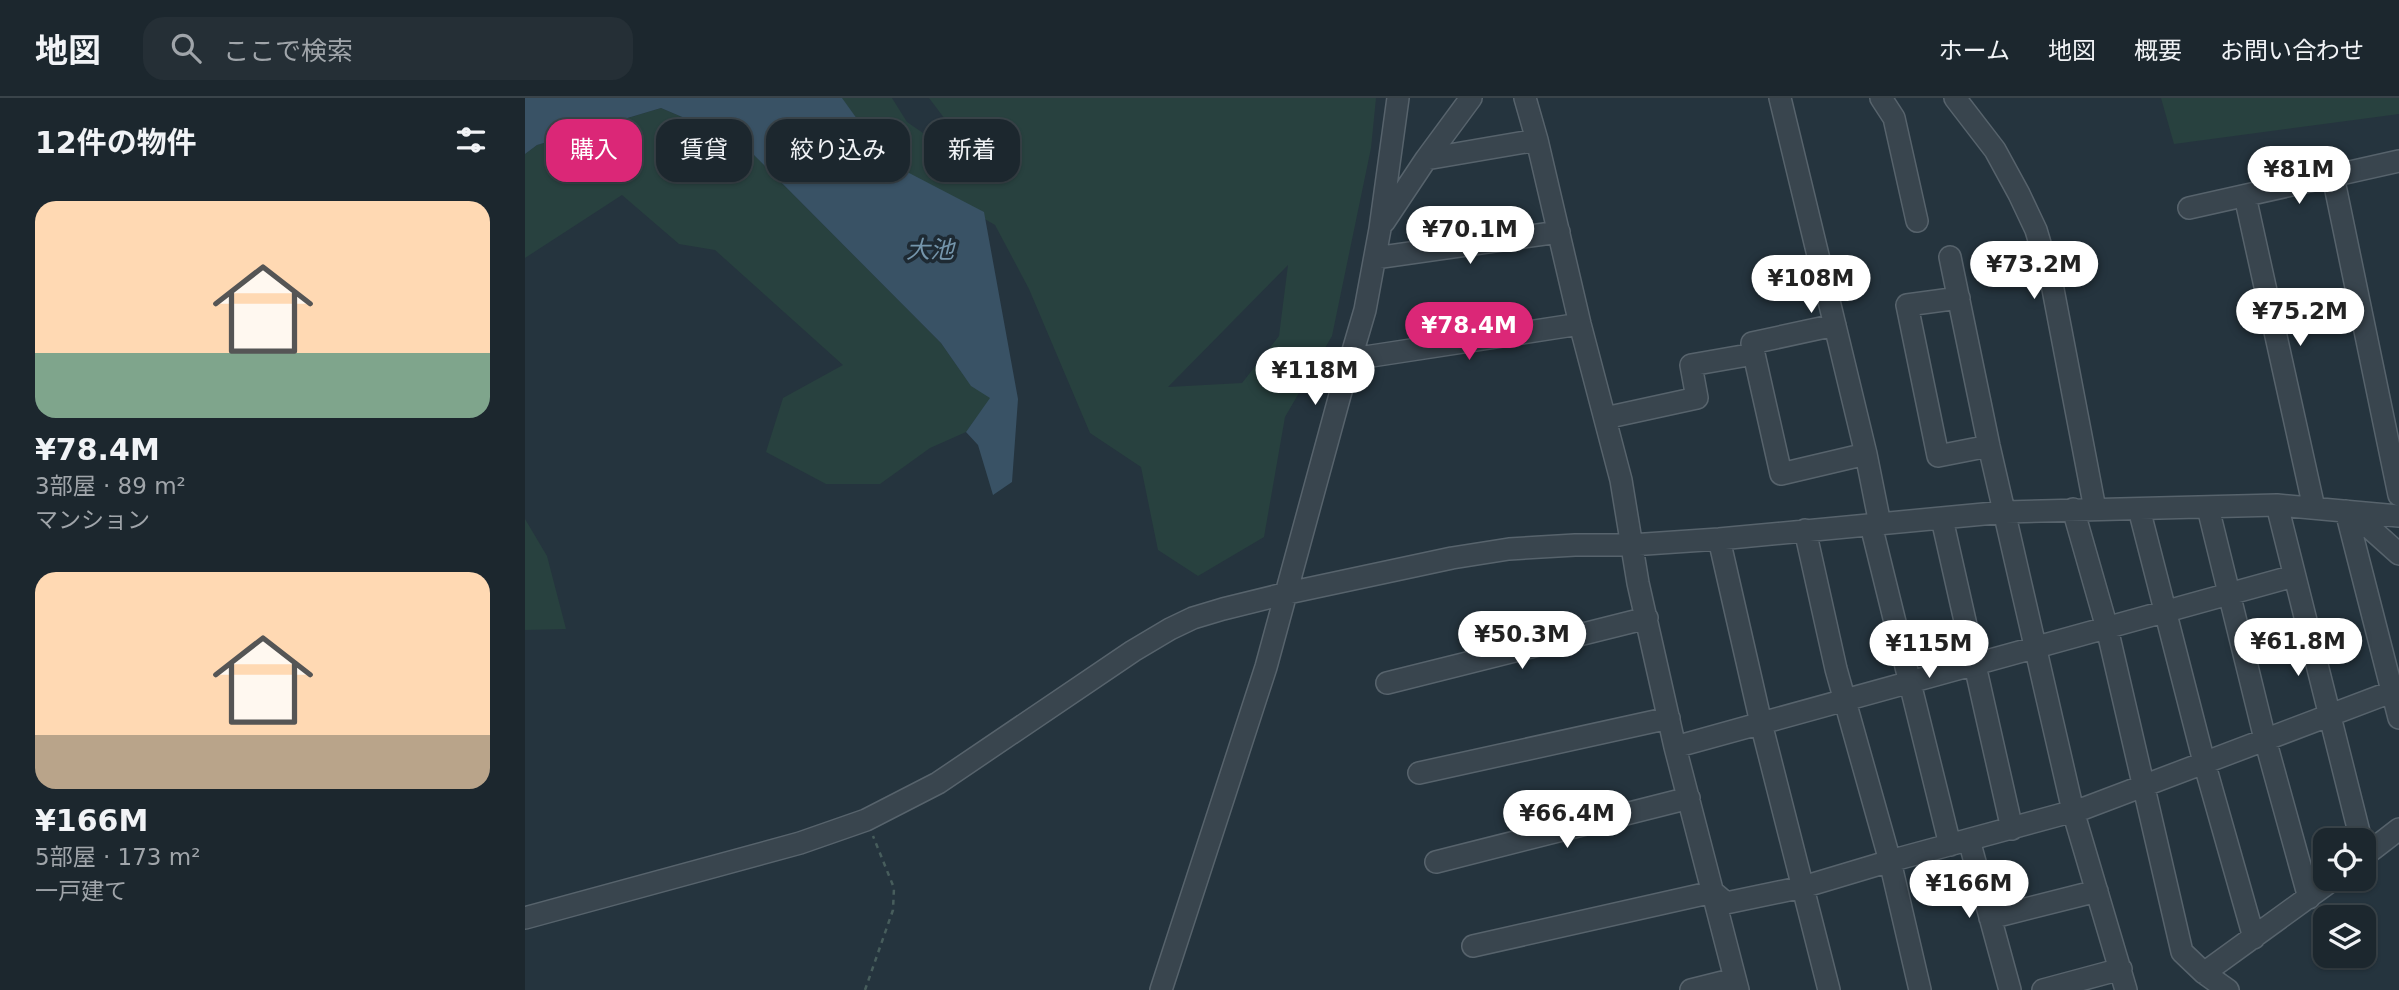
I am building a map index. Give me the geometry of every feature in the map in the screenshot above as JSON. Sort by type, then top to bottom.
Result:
[{"type":"street","points":[[1161,990],[1266,667],[1352,359],[1375,258],[1398,98]]},
{"type":"street","points":[[1380,229],[1426,159],[1471,98]]},
{"type":"street","points":[[1525,98],[1621,480],[1631,545],[1675,747],[1736,984],[1691,990]]},
{"type":"street","points":[[1780,98],[1867,454],[1875,524],[1908,683],[1959,843],[1990,918],[2010,990]]},
{"type":"street","points":[[1881,98],[1894,118],[1917,220]]},
{"type":"street","points":[[1955,98],[1995,150],[2036,230],[2052,284],[2095,509]]},
{"type":"street","points":[[1426,159],[1537,140]]},
{"type":"street","points":[[2189,208],[2399,162]]},
{"type":"street","points":[[2333,176],[2399,495]]},
{"type":"street","points":[[2245,196],[2314,508]]},
{"type":"street","points":[[1375,258],[1559,232]]},
{"type":"street","points":[[1950,257],[1989,446],[2073,811],[2126,990]]},
{"type":"street","points":[[1959,298],[1907,305],[1938,456],[1989,446]]},
{"type":"street","points":[[1352,359],[1580,324]]},
{"type":"street","points":[[1835,325],[1752,343],[1781,474],[1867,454]]},
{"type":"street","points":[[1605,418],[1697,398],[1691,365],[1753,354]]},
{"type":"street","points":[[2277,505],[2358,828]]},
{"type":"street","points":[[525,918],[800,843],[866,820],[939,783],[1133,650],[1170,629],[1193,618],[1288,593],[1452,558],[1509,549],[1719,539],[2005,512],[2277,505],[2399,516]]},
{"type":"street","points":[[2208,508],[2265,739],[2309,898]]},
{"type":"street","points":[[2073,509],[2107,628],[2182,953],[2228,990]]},
{"type":"street","points":[[2139,509],[2204,762],[2254,938]]},
{"type":"street","points":[[2349,512],[2399,554]]},
{"type":"street","points":[[2349,512],[2396,691],[2399,718]]},
{"type":"street","points":[[1942,519],[2012,829]]},
{"type":"street","points":[[1805,530],[1836,669],[1890,861],[1920,990]]},
{"type":"street","points":[[1719,539],[1761,723],[1829,990]]},
{"type":"street","points":[[1675,747],[2294,576]]},
{"type":"street","points":[[1387,683],[1647,618]]},
{"type":"street","points":[[1713,892],[1726,902],[1803,887],[2012,829],[2143,786],[2396,691]]},
{"type":"street","points":[[1419,773],[1669,718]]},
{"type":"street","points":[[1436,862],[1689,798]]},
{"type":"street","points":[[2376,846],[2399,829]]},
{"type":"street","points":[[1990,918],[2097,891]]},
{"type":"street","points":[[2204,973],[2318,891]]},
{"type":"street","points":[[1473,946],[1713,892]]},
{"type":"street","points":[[2043,990],[2121,968]]},
{"type":"path","points":[[865,990],[893,910],[894,888],[866,820]]},
{"type":"green space","points":[[841,98],[892,98],[905,119],[856,119]]},
{"type":"green space","points":[[929,98],[1376,98],[1371,148],[1332,336],[1285,417],[1264,537],[1198,576],[1158,550],[1141,467],[1090,433],[1029,289],[995,225],[910,175],[910,124],[924,134],[924,182],[1020,182],[1020,119],[945,119]],"holes":[[[1288,265],[1279,336],[1242,383],[1168,387]]]},
{"type":"green space","points":[[2161,98],[2399,98],[2399,114],[2174,144]]},
{"type":"green space","points":[[661,108],[687,119],[656,119],[656,182],[752,182],[752,153],[766,167],[766,182],[781,182],[941,343],[965,377],[991,398],[966,432],[930,448],[880,484],[826,484],[766,452],[783,398],[843,365],[715,250],[679,244],[622,195],[525,258],[525,154],[546,142],[546,182],[642,182],[642,119],[624,119]]},
{"type":"green space","points":[[525,519],[547,556],[566,629],[525,630]]},
{"type":"water","name":"大池","points":[[525,98],[842,98],[857,119],[766,119],[766,167],[752,153],[752,119],[687,119],[661,108],[624,119],[546,119],[546,142],[525,154]]},
{"type":"water","name":"大池","points":[[910,173],[984,212],[1018,399],[1012,482],[993,495],[978,445],[966,432],[990,398],[971,386],[941,343],[781,182],[910,182]]}]
